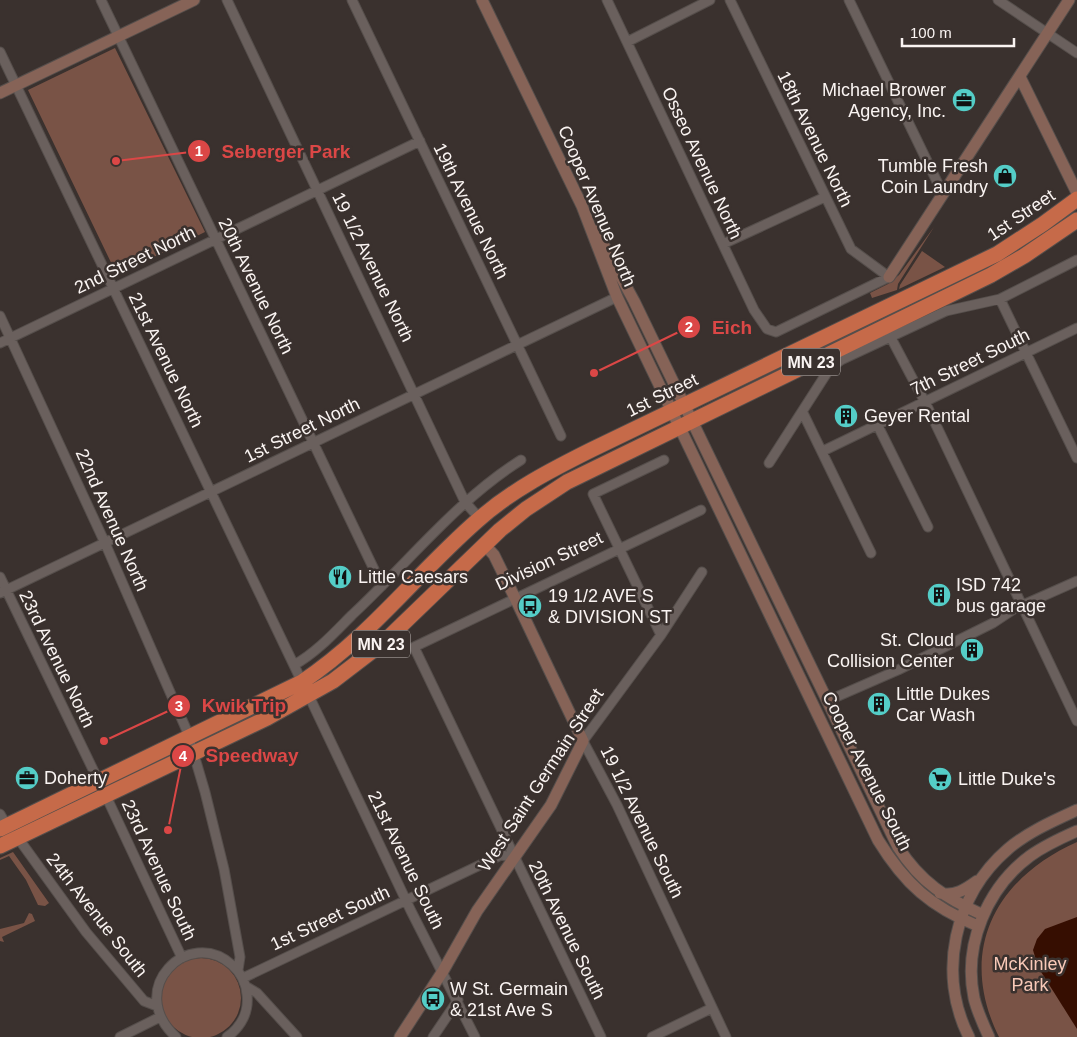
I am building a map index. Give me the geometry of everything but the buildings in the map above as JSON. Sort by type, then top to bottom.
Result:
[{"type":"highway","name":"1st Street","points":[[302,682],[345,651],[480,518],[515,492],[548,472],[997,254],[1077,199]]},
{"type":"highway","name":"1st Street","points":[[309,696],[348,670],[384,642],[484,544],[526,508],[567,482],[991,275],[1024,256],[1077,220]]},
{"type":"highway","name":"MN 23","points":[[2,823],[99,782],[302,682]]},
{"type":"highway","name":"MN 23","points":[[0,846],[194,754],[309,696]]},
{"type":"main road","points":[[0,93],[194,0]]},
{"type":"main road","name":"Cooper Avenue North","points":[[482,0],[582,206],[617,297],[685,423]]},
{"type":"main road","points":[[889,277],[1069,0]]},
{"type":"main road","points":[[1020,76],[1077,193]]},
{"type":"main road","points":[[582,206],[614,262],[678,408]]},
{"type":"main road","points":[[685,423],[827,701],[898,848],[921,877],[940,893],[983,915]]},
{"type":"main road","name":"Cooper Avenue South","points":[[685,423],[878,840],[910,884],[932,903],[961,920],[978,926]]},
{"type":"main road","name":"19 1/2 Avenue South","points":[[484,544],[494,555],[516,598],[583,741]]},
{"type":"main road","name":"West Saint Germain Street","points":[[400,1037],[477,911],[551,805],[583,741]]},
{"type":"main road","points":[[969,1037],[958,1012],[952,976],[954,946],[966,907],[985,875],[999,857],[1016,842],[1077,810]]},
{"type":"main road","points":[[989,1037],[976,1005],[972,986],[973,954],[978,926],[1003,882],[1020,864],[1036,852],[1077,831]]},
{"type":"main road","points":[[940,893],[949,895],[957,893],[985,875]]},
{"type":"street","name":"20th Avenue North","points":[[101,0],[382,586]]},
{"type":"street","name":"19 1/2 Avenue North","points":[[227,0],[416,394],[465,502],[480,518]]},
{"type":"street","name":"19th Avenue North","points":[[352,0],[561,436]]},
{"type":"street","name":"Osseo Avenue North","points":[[607,0],[760,322],[767,329],[776,332],[889,277]]},
{"type":"street","points":[[627,42],[710,0]]},
{"type":"street","name":"18th Avenue North","points":[[730,0],[851,249],[889,277]]},
{"type":"street","points":[[849,0],[943,194]]},
{"type":"street","points":[[998,0],[1077,53]]},
{"type":"street","name":"21st Avenue North","points":[[0,52],[302,682]]},
{"type":"street","name":"2nd Street North","points":[[0,343],[420,141]]},
{"type":"street","points":[[723,244],[826,197]]},
{"type":"street","points":[[769,463],[803,413],[830,368],[841,360],[946,310],[1000,299],[1077,260]]},
{"type":"street","name":"1st Street North","points":[[3,592],[617,297]]},
{"type":"street","points":[[1000,299],[1077,458]]},
{"type":"street","name":"22nd Avenue North","points":[[0,316],[105,543],[173,695],[190,738],[205,792],[232,911],[241,974]]},
{"type":"street","name":"7th Street South","points":[[823,451],[1077,328]]},
{"type":"street","points":[[890,336],[925,402],[1077,721]]},
{"type":"street","points":[[803,413],[871,553]]},
{"type":"street","points":[[877,425],[928,527]]},
{"type":"street","points":[[294,665],[312,653],[465,502],[492,479],[521,460]]},
{"type":"street","points":[[661,635],[593,494],[664,460]]},
{"type":"street","name":"Division Street","points":[[414,647],[701,510]]},
{"type":"street","name":"West Saint Germain Street","points":[[583,741],[661,635],[702,572]]},
{"type":"street","name":"23rd Avenue North","points":[[0,577],[3,592],[99,782]]},
{"type":"street","points":[[827,701],[898,670],[1022,605],[1077,581]]},
{"type":"street","name":"20th Avenue South","points":[[414,647],[513,857],[601,1037]]},
{"type":"street","name":"21st Avenue South","points":[[309,696],[475,1037]]},
{"type":"street","name":"19 1/2 Avenue South","points":[[583,741],[617,805],[726,1037]]},
{"type":"street","name":"23rd Avenue South","points":[[106,796],[182,958]]},
{"type":"street","name":"24th Avenue South","points":[[18,838],[86,932],[144,1001],[157,1006]]},
{"type":"street","name":"1st Street South","points":[[241,974],[407,900],[501,855],[513,857]]},
{"type":"street","points":[[176,1037],[160,1018],[157,1006],[157,992],[161,978],[170,966],[182,958],[197,953],[213,954],[227,960],[241,974],[247,987],[248,1003],[244,1018],[235,1031],[227,1037]]},
{"type":"street","points":[[247,987],[257,993],[297,1037]]},
{"type":"street","points":[[433,1037],[458,1000]]},
{"type":"street","points":[[652,1037],[712,1008]]},
{"type":"street","points":[[120,1037],[160,1018]]},
{"type":"street","points":[[164,1037],[166,1027]]},
{"type":"green space","points":[[115,48],[205,232],[117,275],[28,90]]},
{"type":"green space","points":[[934,227],[898,284],[897,290],[872,298],[870,293],[888,284],[899,275]]},
{"type":"green space","points":[[922,251],[945,267],[899,289],[900,285]]},
{"type":"green space","name":"McKinley Park","points":[[1077,842],[1077,1037],[999,1037],[987,1006],[982,976],[983,948],[991,922],[1005,898],[1024,876],[1048,858]]},
{"type":"green space","points":[[13,852],[49,903],[45,906],[38,905],[26,880],[9,856],[0,860],[0,858]]},
{"type":"green space","points":[[29,913],[32,914],[35,921],[2,937],[4,942],[0,941],[0,929],[24,923]]},
{"type":"green space","points":[[193,958],[209,958],[223,965],[234,976],[241,990],[241,1006],[238,1013],[223,1031],[209,1038],[193,1038],[179,1031],[168,1020],[161,1006],[161,990],[168,976],[179,965]]},
{"type":"shaded area","points":[[1077,917],[1077,1029],[1038,967],[1033,950],[1037,939],[1045,929]]},
{"type":"place","name":"Michael Brower Agency, Inc.","points":[[964,100]]},
{"type":"place","name":"Seberger Park","points":[[116,161]]},
{"type":"place","name":"Tumble Fresh Coin Laundry","points":[[1005,176]]},
{"type":"place","name":"Eich","points":[[594,373]]},
{"type":"place","name":"Geyer Rental","points":[[846,416]]},
{"type":"place","name":"Little Caesars","points":[[340,577]]},
{"type":"place","name":"ISD 742 bus garage","points":[[939,595]]},
{"type":"place","name":"19 1/2 AVE S & DIVISION ST","points":[[530,606]]},
{"type":"place","name":"St. Cloud Collision Center","points":[[972,650]]},
{"type":"place","name":"Little Dukes Car Wash","points":[[879,704]]},
{"type":"place","name":"Kwik Trip","points":[[104,741]]},
{"type":"place","name":"Doherty","points":[[27,778]]},
{"type":"place","name":"Little Duke's","points":[[940,779]]},
{"type":"place","name":"Speedway","points":[[168,830]]},
{"type":"place","name":"W St. Germain & 21st Ave S","points":[[433,999]]}]
